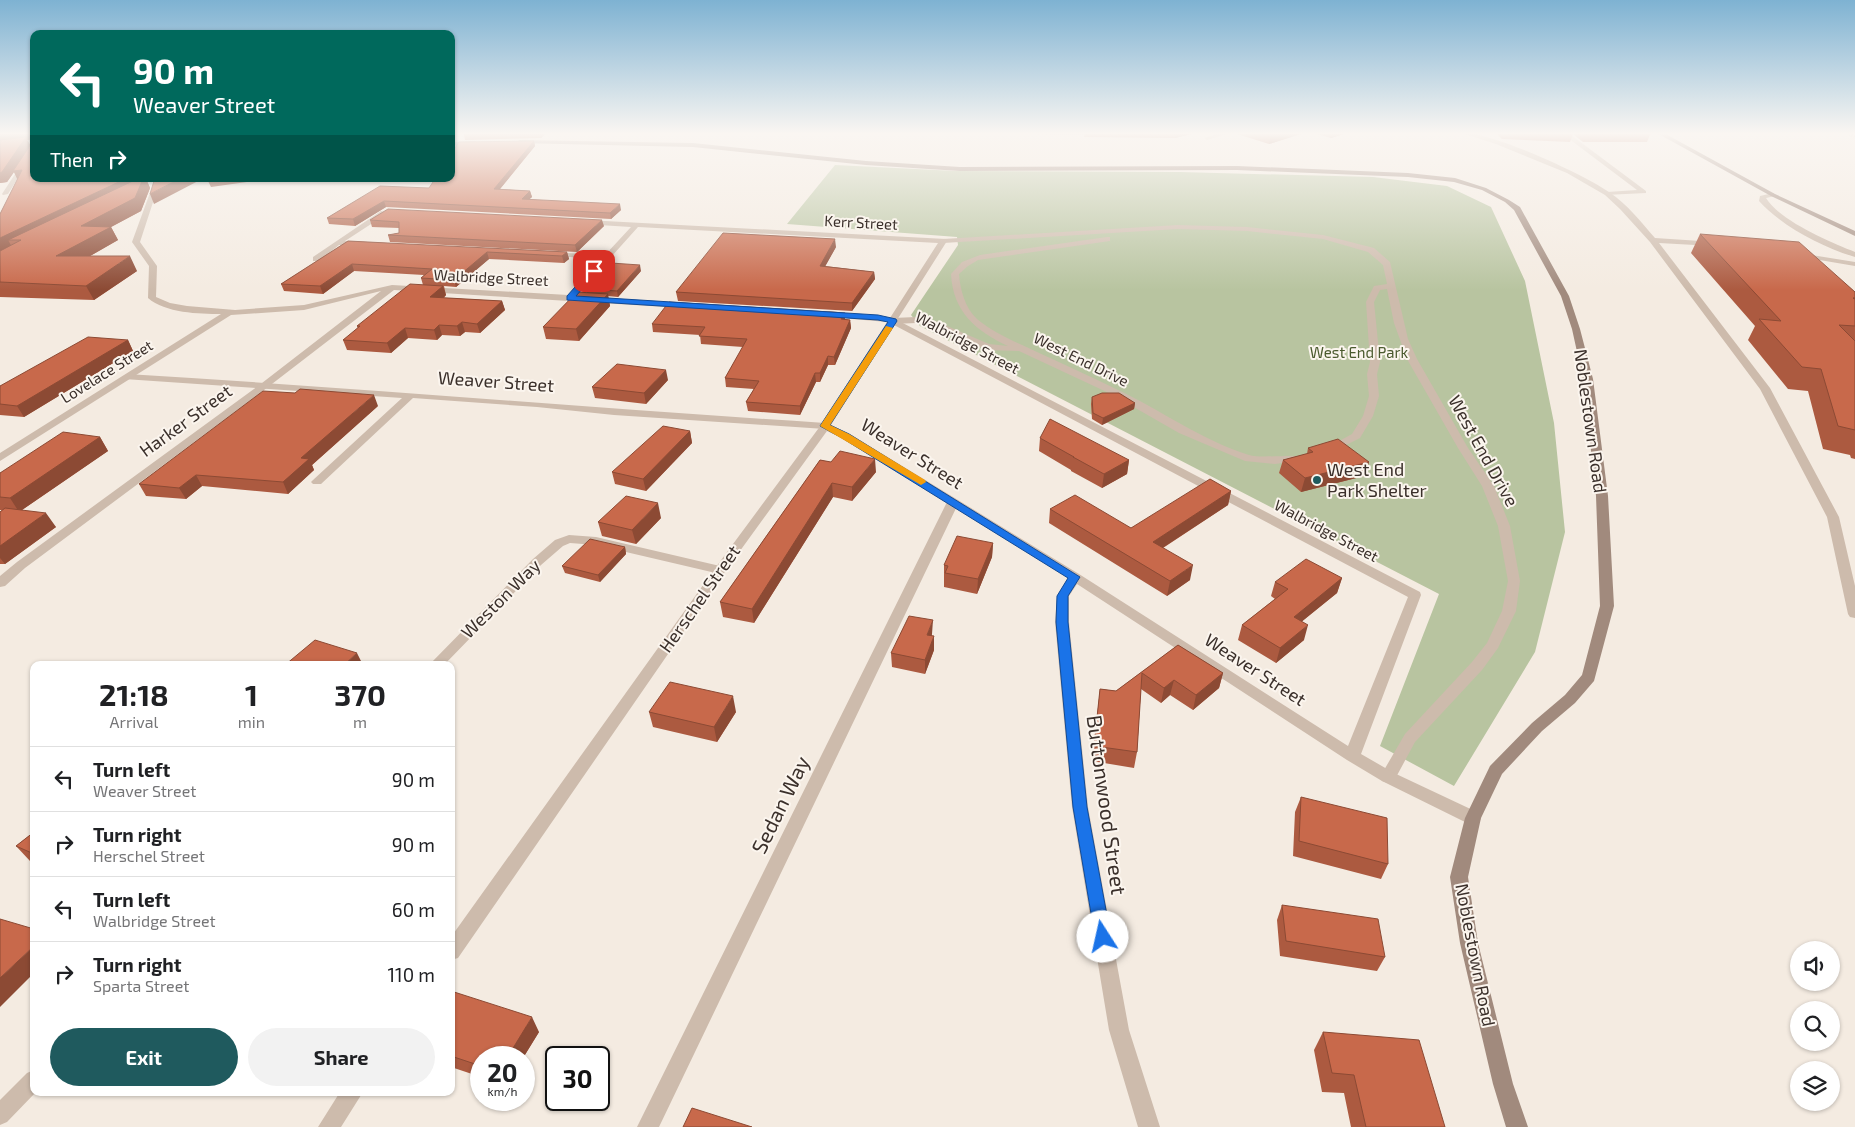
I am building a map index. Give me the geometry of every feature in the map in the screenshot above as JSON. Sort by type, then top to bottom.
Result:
[{"type":"main road","name":"Noblestown Road","points":[[1470,185],[1484,189],[1507,201],[1518,210],[1565,296],[1576,330],[1588,379],[1602,496],[1608,606],[1589,677],[1570,699],[1537,727],[1496,770],[1473,818],[1459,877],[1470,944],[1503,1084],[1517,1127]]},
{"type":"main road","points":[[1754,185],[1855,234]]},
{"type":"street","points":[[6,194],[12,185]]},
{"type":"street","name":"Walbridge Street","points":[[158,185],[154,190],[136,242],[140,250],[151,262],[153,274],[152,298],[160,303],[178,308],[230,311],[294,309],[321,304],[369,290],[392,287],[689,306]]},
{"type":"street","points":[[1591,185],[1607,194],[1623,207],[1653,240],[1765,388],[1833,517],[1855,614]]},
{"type":"street","points":[[1607,194],[1644,192],[1634,185]]},
{"type":"street","points":[[1773,195],[1762,197],[1763,201],[1781,218],[1810,236],[1855,255]]},
{"type":"street","points":[[316,259],[337,243],[389,211]]},
{"type":"street","name":"Kerr Street","points":[[577,221],[943,241]]},
{"type":"street","points":[[570,298],[636,224]]},
{"type":"street","name":"West End Drive","points":[[943,241],[1204,227],[1278,231],[1323,237],[1365,248],[1380,257],[1387,264],[1398,323],[1412,359],[1463,448],[1488,486],[1498,508],[1504,526],[1514,581],[1509,611],[1493,645],[1410,738],[1388,777]]},
{"type":"street","name":"West End Drive","points":[[1135,230],[1127,235],[1098,241],[985,256],[970,260],[962,264],[955,274],[956,289],[972,319],[992,335],[1115,392],[1183,431],[1249,459],[1275,461],[1315,454],[1337,447],[1356,436],[1368,416],[1374,396],[1372,374],[1375,362],[1370,302],[1377,288],[1391,286]]},
{"type":"street","points":[[1653,240],[1722,245]]},
{"type":"street","name":"Herschel Street","points":[[455,946],[720,570],[825,426],[943,241]]},
{"type":"street","points":[[337,243],[367,244]]},
{"type":"street","points":[[546,254],[606,257]]},
{"type":"street","points":[[1797,255],[1855,264]]},
{"type":"street","name":"Harker Street","points":[[0,583],[21,565],[265,385],[392,287]]},
{"type":"street","name":"Lovelace Street","points":[[0,458],[222,318],[230,311]]},
{"type":"street","name":"Walbridge Street","points":[[818,314],[878,318],[893,321],[1415,595],[1352,756]]},
{"type":"street","points":[[893,321],[916,320],[933,323],[987,347],[1003,349],[1022,348]]},
{"type":"street","name":"Weaver Street","points":[[126,377],[537,404],[614,412],[825,426],[846,436],[1074,577],[1352,756],[1388,777],[1473,818]]},
{"type":"street","points":[[317,482],[410,396]]},
{"type":"street","name":"Sedan Way","points":[[648,1127],[953,502]]},
{"type":"street","name":"Weston Way","points":[[440,661],[537,562],[559,543],[569,539],[596,541],[720,570]]},
{"type":"street","name":"Buttonwood Street","points":[[1074,577],[1062,596],[1062,622],[1080,807],[1119,1030],[1149,1127]]},
{"type":"street","points":[[0,1115],[30,1084]]},
{"type":"street","points":[[329,1127],[350,1096]]},
{"type":"green space","name":"West End Park","points":[[819,185],[1435,185],[1447,186],[1491,207],[1525,281],[1554,423],[1565,532],[1535,652],[1454,786],[1380,746],[1439,594],[920,326],[911,315],[958,245],[957,237],[787,224]]},
{"type":"building","points":[[15,185],[113,185],[0,238],[0,214]]},
{"type":"building","points":[[125,185],[141,185],[135,198],[81,226],[111,227],[56,256],[130,256],[86,286],[0,282],[0,251],[21,240],[8,240]]},
{"type":"building","points":[[153,185],[168,185],[150,194]]},
{"type":"building","points":[[431,185],[498,185],[494,189],[530,191],[522,199],[620,204],[610,213],[384,201],[353,219],[327,218],[380,186],[429,188]]},
{"type":"building","points":[[388,209],[602,220],[575,245],[388,235],[399,233],[399,222],[370,220]]},
{"type":"building","points":[[723,233],[835,239],[820,266],[874,272],[852,303],[676,292]]},
{"type":"building","points":[[1700,234],[1799,242],[1855,292],[1855,298],[1853,298],[1855,299],[1855,326],[1839,325],[1855,341],[1855,430],[1838,426],[1821,369],[1802,367],[1759,319],[1781,321]]},
{"type":"building","points":[[348,241],[567,252],[562,256],[487,252],[454,280],[421,278],[432,269],[352,264],[320,286],[281,284]]},
{"type":"building","points":[[611,263],[640,265],[617,291],[586,289]]},
{"type":"building","points":[[410,284],[443,286],[430,297],[502,301],[477,324],[462,322],[457,326],[439,325],[434,330],[405,328],[387,343],[343,340],[360,326],[357,326]]},
{"type":"building","points":[[577,292],[608,294],[576,329],[543,327]]},
{"type":"building","points":[[669,302],[845,313],[841,319],[850,320],[834,357],[828,356],[820,373],[815,373],[800,406],[746,402],[759,381],[725,378],[747,339],[699,336],[705,327],[652,324]]},
{"type":"building","points":[[88,337],[128,340],[17,406],[0,404],[0,386]]},
{"type":"building","points":[[617,364],[666,370],[644,393],[592,387]]},
{"type":"building","points":[[300,389],[374,395],[301,458],[309,459],[283,482],[196,475],[179,488],[139,484],[263,391],[295,393]]},
{"type":"building","points":[[1102,393],[1119,393],[1135,403],[1103,418],[1093,413],[1092,397]]},
{"type":"building","points":[[1050,419],[1129,460],[1104,474],[1040,438]]},
{"type":"building","points":[[663,426],[690,431],[643,479],[612,472]]},
{"type":"building","points":[[63,432],[100,437],[10,498],[0,497],[0,473]]},
{"type":"building","points":[[1338,439],[1369,462],[1305,478],[1283,460],[1313,452],[1308,448]]},
{"type":"building","points":[[840,451],[875,459],[852,487],[832,483],[752,609],[720,602],[820,460],[831,462]]},
{"type":"building","points":[[1210,479],[1231,491],[1153,542],[1193,565],[1170,581],[1050,509],[1075,495],[1131,528]]},
{"type":"building","points":[[626,496],[658,503],[632,530],[598,522]]},
{"type":"building","points":[[5,508],[46,513],[0,546],[0,512]]},
{"type":"building","points":[[957,536],[993,543],[978,579],[945,573],[948,566],[944,565]]},
{"type":"building","points":[[590,539],[625,547],[598,575],[562,566]]},
{"type":"building","points":[[1306,559],[1342,578],[1294,617],[1308,625],[1280,648],[1242,625],[1288,589],[1275,582]]},
{"type":"building","points":[[909,616],[933,620],[927,635],[934,636],[925,660],[891,653]]},
{"type":"building","points":[[315,640],[357,653],[348,661],[290,661]]},
{"type":"building","points":[[1178,645],[1223,673],[1196,695],[1174,680],[1164,688],[1142,673],[1137,752],[1094,746],[1100,689],[1116,691]]},
{"type":"building","points":[[670,682],[733,696],[714,727],[649,712]]},
{"type":"building","points":[[1301,797],[1387,818],[1388,864],[1299,841]]},
{"type":"building","points":[[30,835],[30,852],[16,846]]},
{"type":"building","points":[[1282,905],[1378,919],[1385,957],[1286,941]]},
{"type":"building","points":[[0,919],[30,928],[30,950],[0,978]]},
{"type":"building","points":[[455,992],[532,1017],[514,1046],[470,1046],[470,1062],[455,1057]]},
{"type":"building","points":[[1323,1032],[1419,1040],[1445,1127],[1366,1127],[1354,1075],[1332,1073]]},
{"type":"building","points":[[692,1108],[752,1127],[683,1127]]},
{"type":"slow traffic","points":[[889,328],[825,426],[846,436],[921,482]]},
{"type":"place","name":"West End Park Shelter","points":[[1317,480]]},
{"type":"route","points":[[594,271],[570,298],[878,318],[893,321],[825,426],[846,436],[1074,577],[1062,596],[1062,622],[1080,807],[1103,937]]}]
